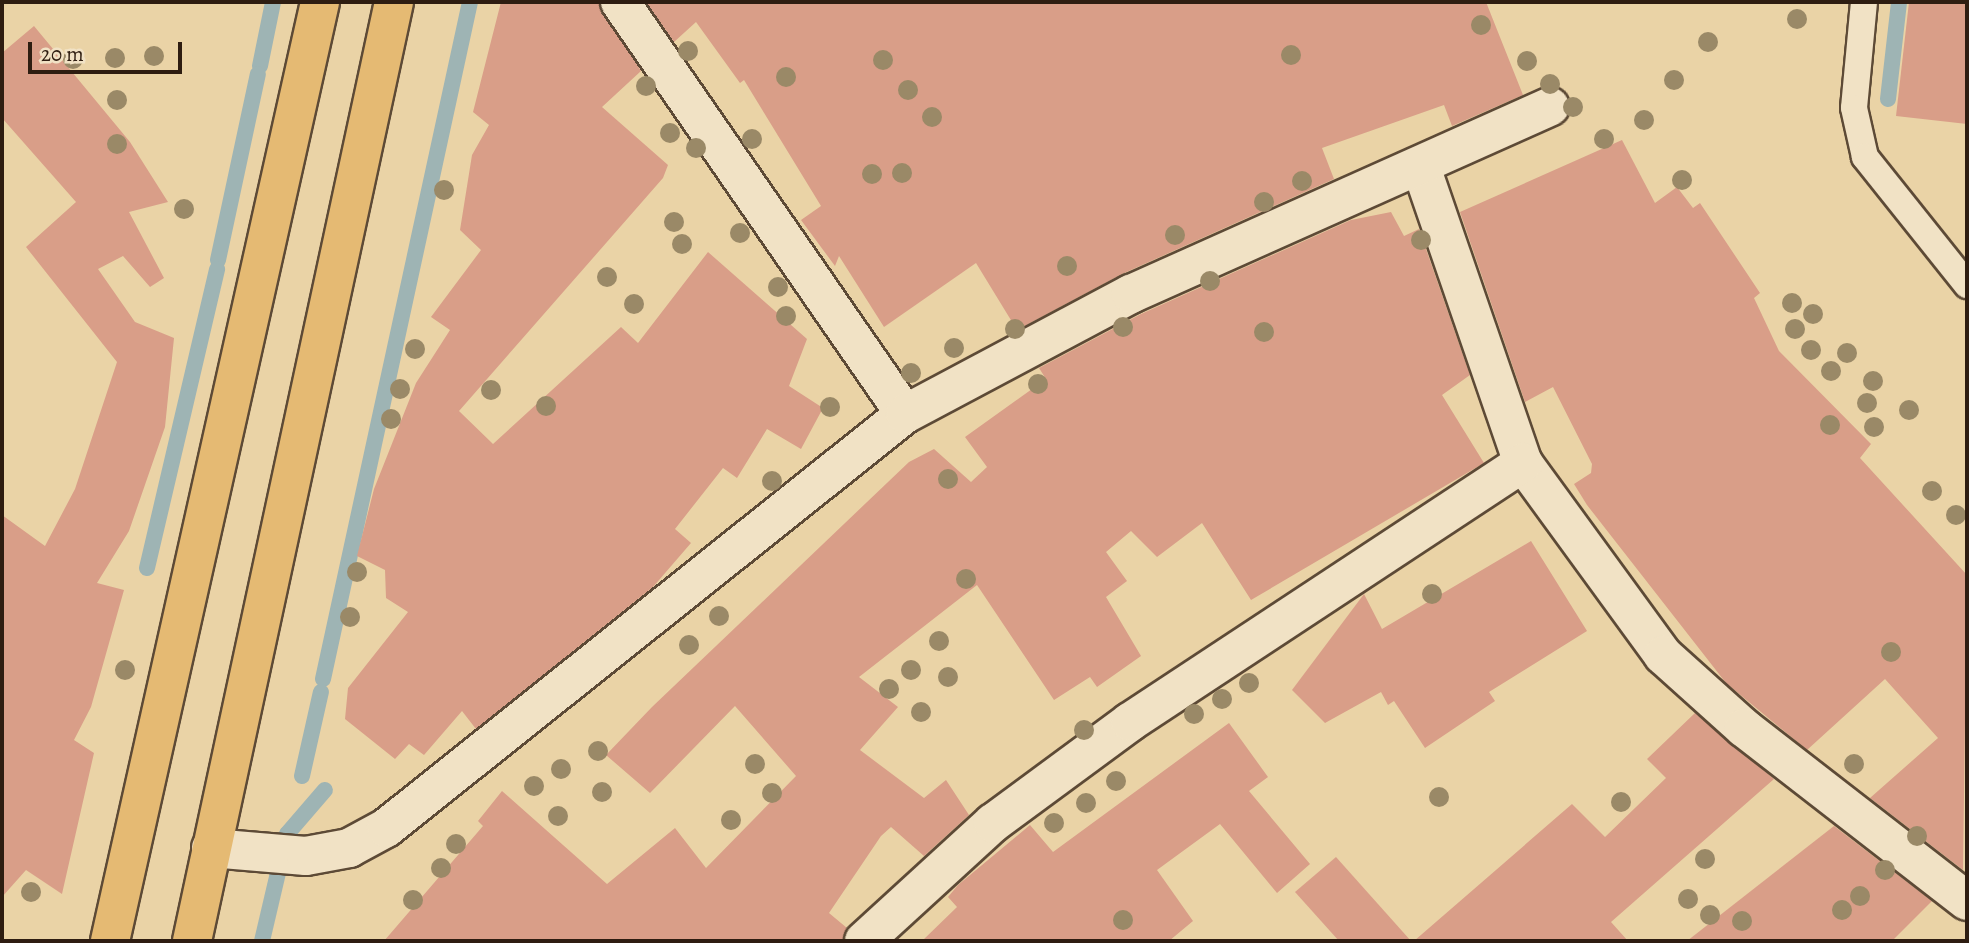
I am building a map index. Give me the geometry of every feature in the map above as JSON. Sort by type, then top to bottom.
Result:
[{"type":"main road","points":[[110,941],[320,2]]},
{"type":"main road","points":[[192,941],[394,2]]},
{"type":"street","points":[[620,2],[905,414]]},
{"type":"street","points":[[211,848],[306,856],[349,848],[386,828],[905,414],[1131,294],[1421,167],[1550,107]]},
{"type":"street","points":[[1421,167],[1523,463],[1663,655],[1744,727],[1967,901]]},
{"type":"street","points":[[864,941],[993,823],[1130,722],[1523,463]]},
{"type":"lane","points":[[1864,2],[1854,108],[1865,157],[1967,285]]},
{"type":"building","points":[[501,2],[598,2],[641,71],[602,107],[668,165],[663,178],[459,411],[493,444],[621,327],[638,343],[708,252],[807,339],[789,386],[823,408],[801,449],[767,429],[737,478],[723,468],[675,529],[691,543],[653,587],[476,729],[462,711],[424,755],[409,744],[395,759],[345,719],[348,688],[408,612],[386,598],[385,570],[357,556],[374,489],[416,383],[450,330],[431,317],[481,250],[460,230],[472,155],[489,125],[473,112]]},
{"type":"building","points":[[646,2],[1486,2],[1523,95],[1452,126],[1444,105],[1322,148],[1334,179],[1122,274],[1017,330],[976,263],[884,327],[839,256],[835,266],[801,220],[821,206],[744,80],[740,83],[696,22],[674,42]]},
{"type":"building","points":[[1909,2],[1967,2],[1967,124],[1896,116]]},
{"type":"building","points":[[34,26],[130,142],[168,202],[129,212],[164,278],[150,287],[123,256],[98,269],[135,322],[174,338],[165,427],[129,531],[97,583],[124,590],[91,707],[74,740],[94,753],[62,894],[26,870],[2,897],[2,515],[45,546],[75,489],[117,362],[26,247],[76,202],[2,118],[2,53]]},
{"type":"building","points":[[1622,140],[1655,203],[1677,187],[1693,208],[1700,203],[1760,293],[1754,298],[1779,351],[1871,444],[1860,458],[1967,575],[1963,870],[1870,798],[1938,738],[1885,679],[1807,750],[1726,683],[1587,505],[1574,484],[1591,473],[1592,464],[1553,387],[1525,402],[1460,212]]},
{"type":"building","points":[[1391,212],[1404,236],[1419,229],[1470,375],[1442,395],[1484,463],[1251,600],[1202,523],[1157,557],[1131,531],[1106,552],[1127,581],[1106,597],[1141,656],[1097,687],[1090,677],[1054,700],[977,585],[859,677],[898,707],[860,750],[924,798],[946,780],[969,815],[924,856],[891,827],[881,836],[829,913],[847,928],[843,941],[384,941],[483,826],[478,821],[502,791],[607,884],[675,828],[706,868],[796,776],[735,706],[650,793],[606,755],[652,707],[909,462],[934,449],[971,482],[987,467],[965,437],[1046,379],[1039,368],[1141,314],[1351,220]]},
{"type":"building","points":[[1531,541],[1587,631],[1489,692],[1495,701],[1425,748],[1394,701],[1388,705],[1381,692],[1325,723],[1292,690],[1364,594],[1382,629]]},
{"type":"building","points":[[1695,713],[1774,779],[1611,922],[1628,941],[1414,941],[1572,804],[1605,837],[1666,778],[1647,759]]},
{"type":"building","points":[[1229,723],[1268,777],[1249,791],[1310,864],[1277,893],[1220,824],[1157,870],[1193,921],[1169,941],[922,941],[957,907],[948,897],[958,885],[1030,825],[1053,852]]},
{"type":"building","points":[[1834,826],[1932,901],[1892,941],[1687,941]]},
{"type":"building","points":[[1336,857],[1411,941],[1339,941],[1295,892]]},
{"type":"waterway","points":[[260,66],[273,2]]},
{"type":"waterway","points":[[323,679],[470,2]]},
{"type":"waterway","points":[[1888,99],[1899,2]]},
{"type":"waterway","points":[[218,260],[258,74]]},
{"type":"waterway","points":[[147,568],[217,269]]},
{"type":"waterway","points":[[302,776],[321,692]]},
{"type":"waterway","points":[[262,941],[287,834],[325,790]]}]
